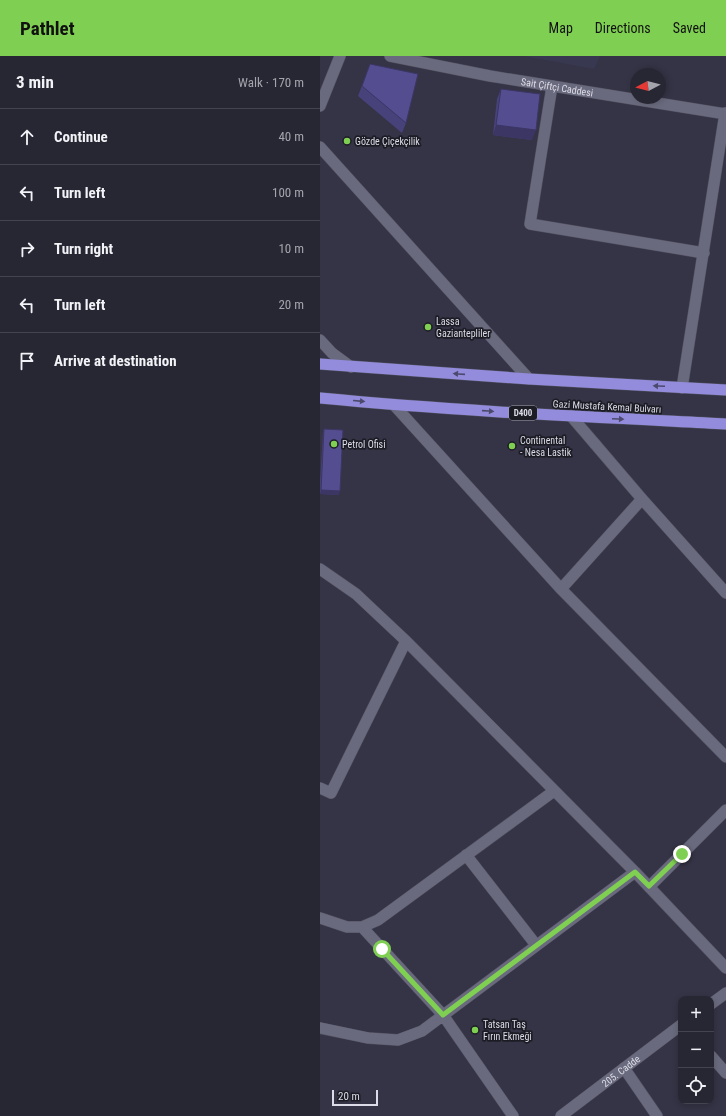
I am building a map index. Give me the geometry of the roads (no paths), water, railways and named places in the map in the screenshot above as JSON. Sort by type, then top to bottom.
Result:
[{"type":"highway","points":[[320,364],[529,379],[726,390]]},
{"type":"highway","name":"Gazi Mustafa Kemal Bulvarı","points":[[320,398],[394,405],[726,424]]},
{"type":"street","points":[[320,106],[340,56]]},
{"type":"street","name":"Sait Çiftçi Caddesi","points":[[390,56],[490,76],[726,113]]},
{"type":"street","points":[[552,86],[530,224],[704,253]]},
{"type":"street","points":[[682,388],[726,113]]},
{"type":"street","points":[[320,147],[529,379]]},
{"type":"street","points":[[320,340],[332,353],[352,367]]},
{"type":"street","points":[[394,405],[561,589],[726,756]]},
{"type":"street","points":[[571,416],[642,499],[726,593]]},
{"type":"street","points":[[561,589],[642,499]]},
{"type":"street","points":[[320,569],[356,594],[406,641],[649,886],[726,968]]},
{"type":"street","points":[[320,788],[331,793],[406,641]]},
{"type":"street","points":[[320,918],[347,927],[362,927],[378,920],[554,791]]},
{"type":"street","points":[[649,886],[726,810]]},
{"type":"street","points":[[466,855],[536,945]]},
{"type":"street","points":[[320,1028],[368,1038],[398,1040],[422,1031],[635,872]]},
{"type":"street","points":[[362,927],[443,1015],[514,1116]]},
{"type":"street","points":[[714,1002],[726,993]]},
{"type":"street","name":"205. Cadde","points":[[561,1116],[678,1027]]},
{"type":"street","points":[[714,1059],[726,1073]]},
{"type":"street","points":[[624,1068],[657,1116]]},
{"type":"place","name":"Gözde Çiçekçilik","points":[[347,141]]},
{"type":"place","name":"Lassa Gaziantepliler","points":[[428,327]]},
{"type":"place","name":"Petrol Ofisi","points":[[334,444]]},
{"type":"place","name":"Continental - Nesa Lastik","points":[[512,446]]},
{"type":"place","name":"Tatsan Taş Fırın Ekmeği","points":[[475,1030]]}]
